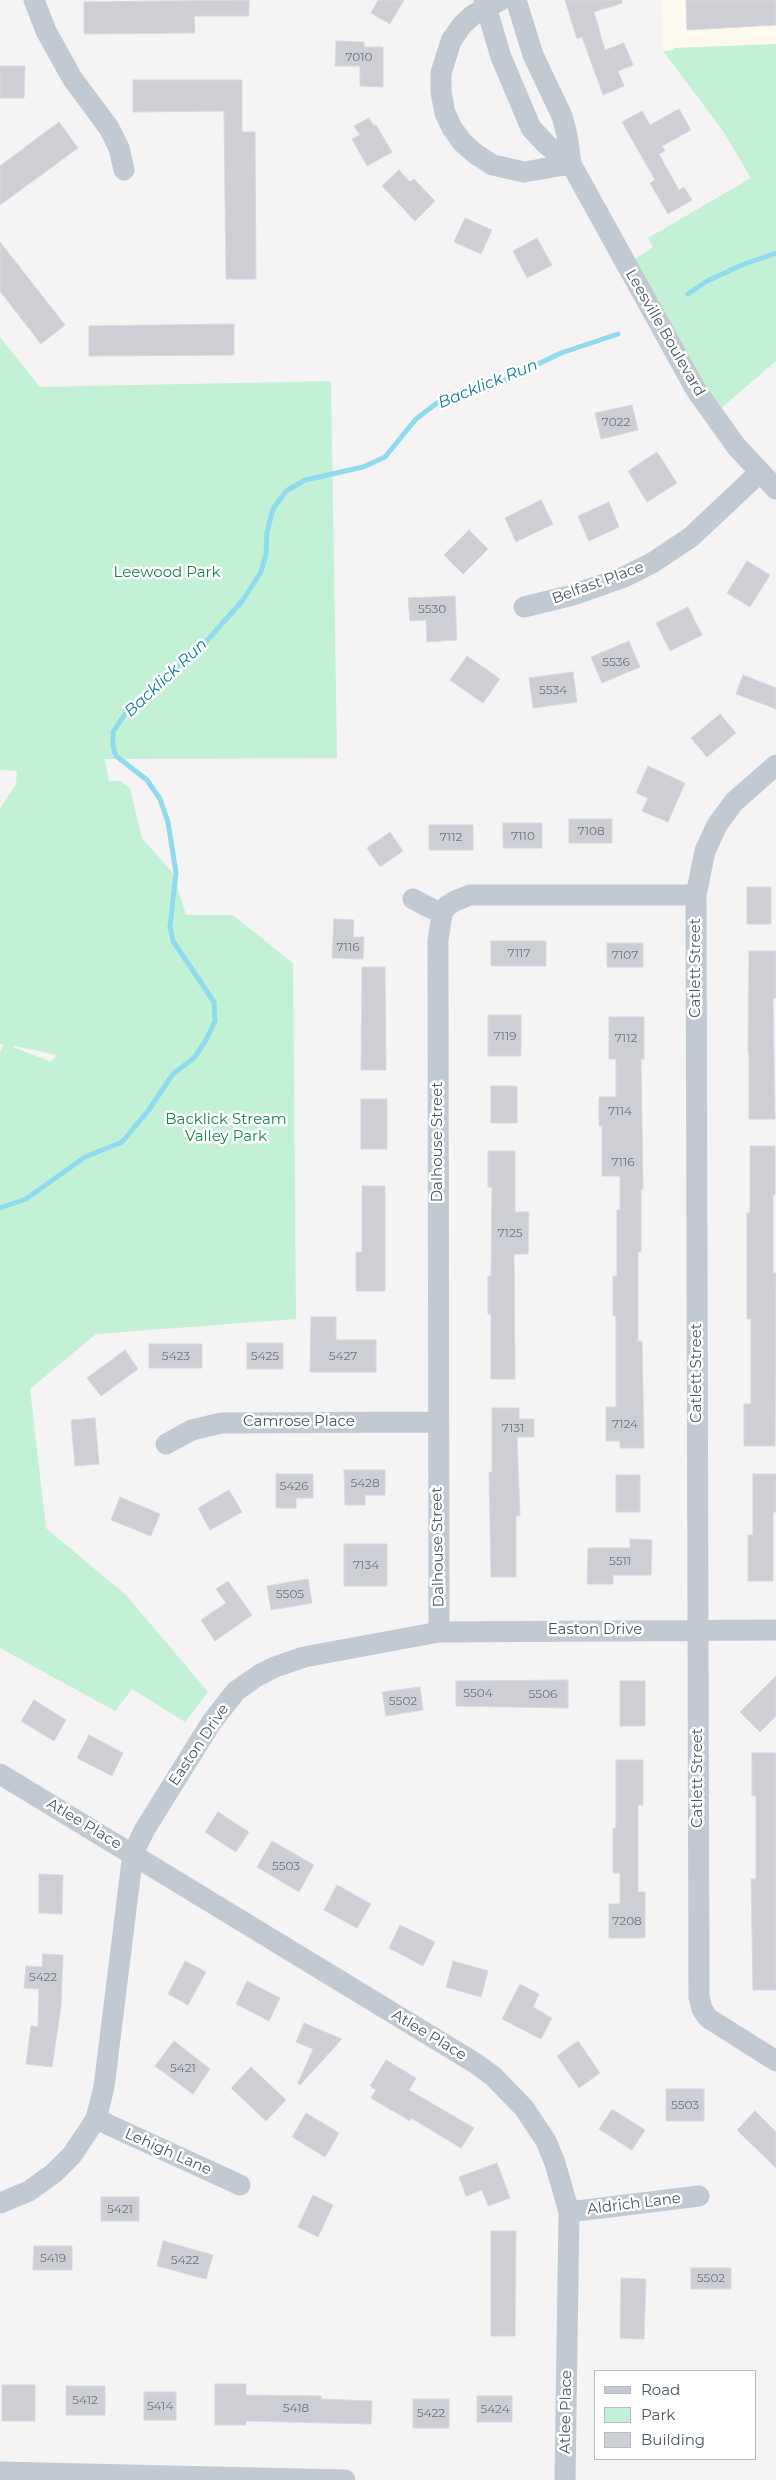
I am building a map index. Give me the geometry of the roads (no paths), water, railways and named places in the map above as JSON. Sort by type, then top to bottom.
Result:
[{"type":"street","points":[[34,0],[46,31],[72,78],[110,128],[119,148],[124,170]]},
{"type":"street","name":"Leesville Boulevard","points":[[516,0],[533,55],[562,116],[571,164],[696,390],[725,432],[759,473],[776,490]]},
{"type":"street","points":[[490,2],[462,25],[450,41],[446,54],[441,73],[441,92],[452,128],[463,143],[477,155],[502,168],[533,172],[571,164]]},
{"type":"street","name":"Leesville Boulevard","points":[[490,2],[501,58],[531,128],[547,145],[571,164]]},
{"type":"street","name":"Belfast Place","points":[[524,607],[573,595],[624,577],[652,563],[690,537],[759,473]]},
{"type":"street","name":"Catlett Street","points":[[776,765],[734,802],[717,826],[705,851],[696,895],[699,1997],[702,2009],[708,2018],[776,2061]]},
{"type":"street","points":[[413,899],[442,914],[447,906],[470,895],[696,895]]},
{"type":"street","name":"Dalhouse Street","points":[[439,1632],[437,1422],[438,941],[442,914]]},
{"type":"street","name":"Camrose Place","points":[[166,1444],[192,1430],[221,1423],[437,1422]]},
{"type":"street","name":"Easton Drive","points":[[0,2203],[29,2190],[54,2173],[72,2155],[96,2119],[104,2087],[133,1853],[145,1829],[210,1722],[236,1692],[259,1675],[275,1666],[304,1657],[439,1632],[776,1630]]},
{"type":"street","name":"Atlee Place","points":[[0,1774],[133,1853],[493,2076],[524,2108],[546,2141],[555,2163],[569,2212],[565,2480]]},
{"type":"street","name":"Lehigh Lane","points":[[96,2119],[240,2185]]},
{"type":"street","name":"Aldrich Lane","points":[[569,2212],[699,2196]]},
{"type":"street","points":[[0,2472],[345,2480]]},
{"type":"waterway","name":"Backlick Run","points":[[688,294],[707,281],[742,265],[776,253]]},
{"type":"waterway","name":"Backlick Run","points":[[0,1208],[26,1199],[85,1157],[122,1142],[148,1111],[173,1074],[194,1058],[206,1040],[215,1021],[214,1002],[173,941],[170,927],[176,873],[168,822],[160,799],[147,780],[116,756],[113,746],[113,732],[130,706],[205,643],[243,600],[261,572],[266,554],[267,532],[273,509],[286,491],[305,480],[363,467],[385,457],[416,419],[437,403],[499,383],[561,353],[618,334]]},
{"type":"park label","name":"Leewood Park","points":[[167,573]]},
{"type":"park label","name":"Backlick Stream Valley Park","points":[[226,1128]]}]
